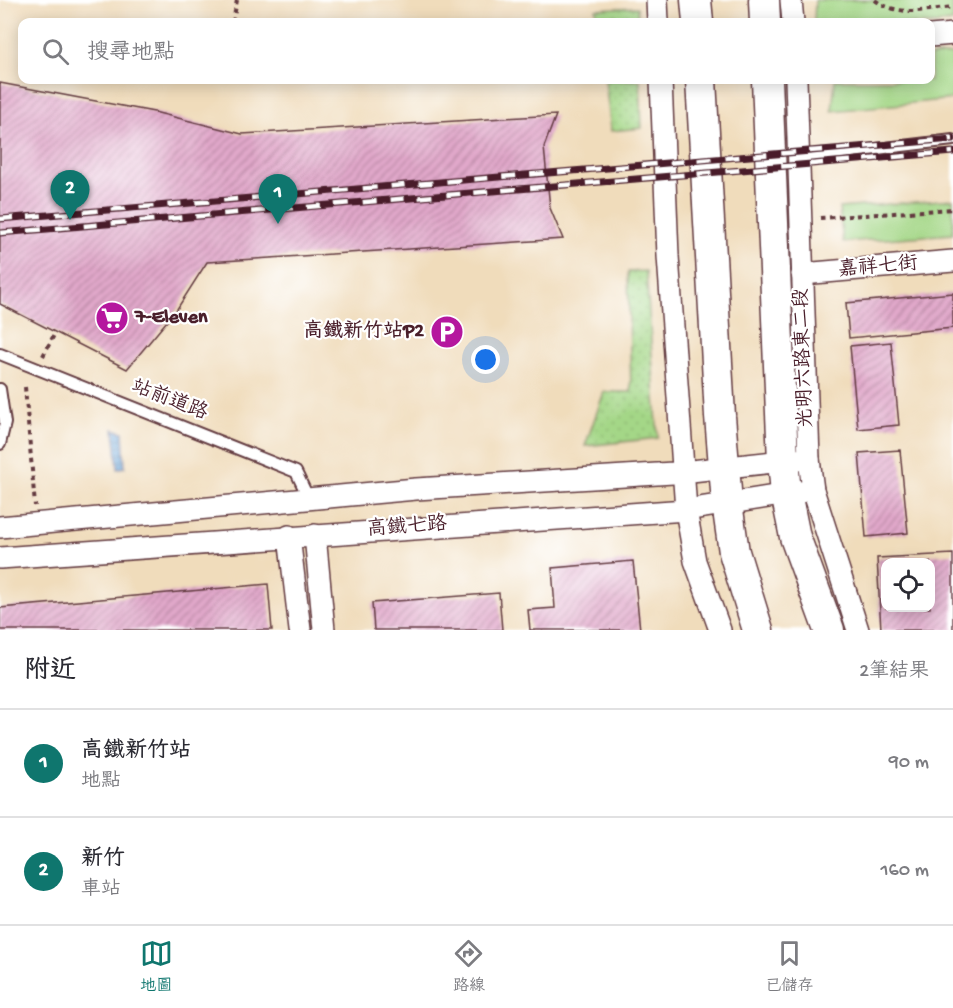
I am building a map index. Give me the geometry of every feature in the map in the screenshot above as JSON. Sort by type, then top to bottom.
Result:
[{"type":"main road","points":[[696,0],[698,18]]},
{"type":"main road","points":[[764,0],[765,18]]},
{"type":"main road","points":[[701,84],[727,503],[734,552],[758,630]]},
{"type":"main road","name":"光明六路東二段","points":[[767,84],[800,492],[795,537],[829,630]]},
{"type":"street","points":[[657,0],[658,18]]},
{"type":"street","points":[[791,0],[793,18]]},
{"type":"street","points":[[935,36],[953,34]]},
{"type":"street","points":[[661,84],[668,256],[686,510],[695,561],[720,630]]},
{"type":"street","name":"光明六路東二段","points":[[796,84],[802,274],[796,460]]},
{"type":"street","name":"嘉祥七街","points":[[802,274],[953,261]]},
{"type":"street","name":"高鐵七路","points":[[0,527],[416,489],[683,472],[796,460]]},
{"type":"street","name":"高鐵七路","points":[[0,558],[686,510],[800,492]]},
{"type":"street","name":"光明六路東二段","points":[[800,492],[858,630]]},
{"type":"street","points":[[315,535],[324,630]]},
{"type":"street","points":[[289,536],[300,630]]},
{"type":"lane","points":[[800,158],[953,140]]},
{"type":"lane","name":"站前道路","points":[[0,354],[296,472],[309,499]]},
{"type":"lane","points":[[0,389],[5,423],[0,444]]},
{"type":"path","points":[[234,18],[237,0]]},
{"type":"path","points":[[875,0],[884,7],[896,11],[953,7]]},
{"type":"path","points":[[813,219],[953,208]]},
{"type":"path","points":[[41,361],[55,333]]},
{"type":"path","points":[[25,387],[35,509]]},
{"type":"green space","points":[[815,0],[953,0],[953,22],[935,24],[935,18],[814,18]]},
{"type":"green space","points":[[637,7],[638,18],[597,18],[596,9]]},
{"type":"green space","points":[[953,54],[953,99],[832,111],[835,84],[935,84],[935,56]]},
{"type":"green space","points":[[605,84],[640,84],[642,128],[611,131]]},
{"type":"green space","points":[[953,199],[953,234],[843,242],[839,208]]},
{"type":"green space","points":[[646,271],[658,438],[585,446],[604,392],[631,392],[628,272]]},
{"type":"water","points":[[114,429],[123,432],[125,467],[118,469]]},
{"type":"building","points":[[0,83],[154,112],[242,134],[556,115],[544,147],[550,208],[563,239],[207,262],[177,309],[127,369],[0,304]]},
{"type":"building","points":[[953,293],[953,328],[849,338],[846,303]]},
{"type":"building","points":[[891,342],[899,425],[858,429],[850,346]]},
{"type":"building","points":[[900,450],[908,533],[866,537],[859,453]]},
{"type":"building","points":[[953,554],[953,630],[881,630],[877,558]]},
{"type":"building","points":[[633,561],[640,630],[530,630],[528,610],[555,608],[552,568]]},
{"type":"building","points":[[268,584],[272,630],[0,630],[0,608]]},
{"type":"building","points":[[499,593],[502,630],[374,630],[372,603]]},
{"type":"railway","points":[[0,219],[953,139]]},
{"type":"railway","points":[[0,233],[953,152]]},
{"type":"place","name":"新竹","points":[[70,220]]},
{"type":"place","name":"高鐵新竹站","points":[[278,224]]},
{"type":"place","name":"7-Eleven","points":[[112,318]]},
{"type":"place","name":"高鐵新竹站P2","points":[[447,332]]}]
